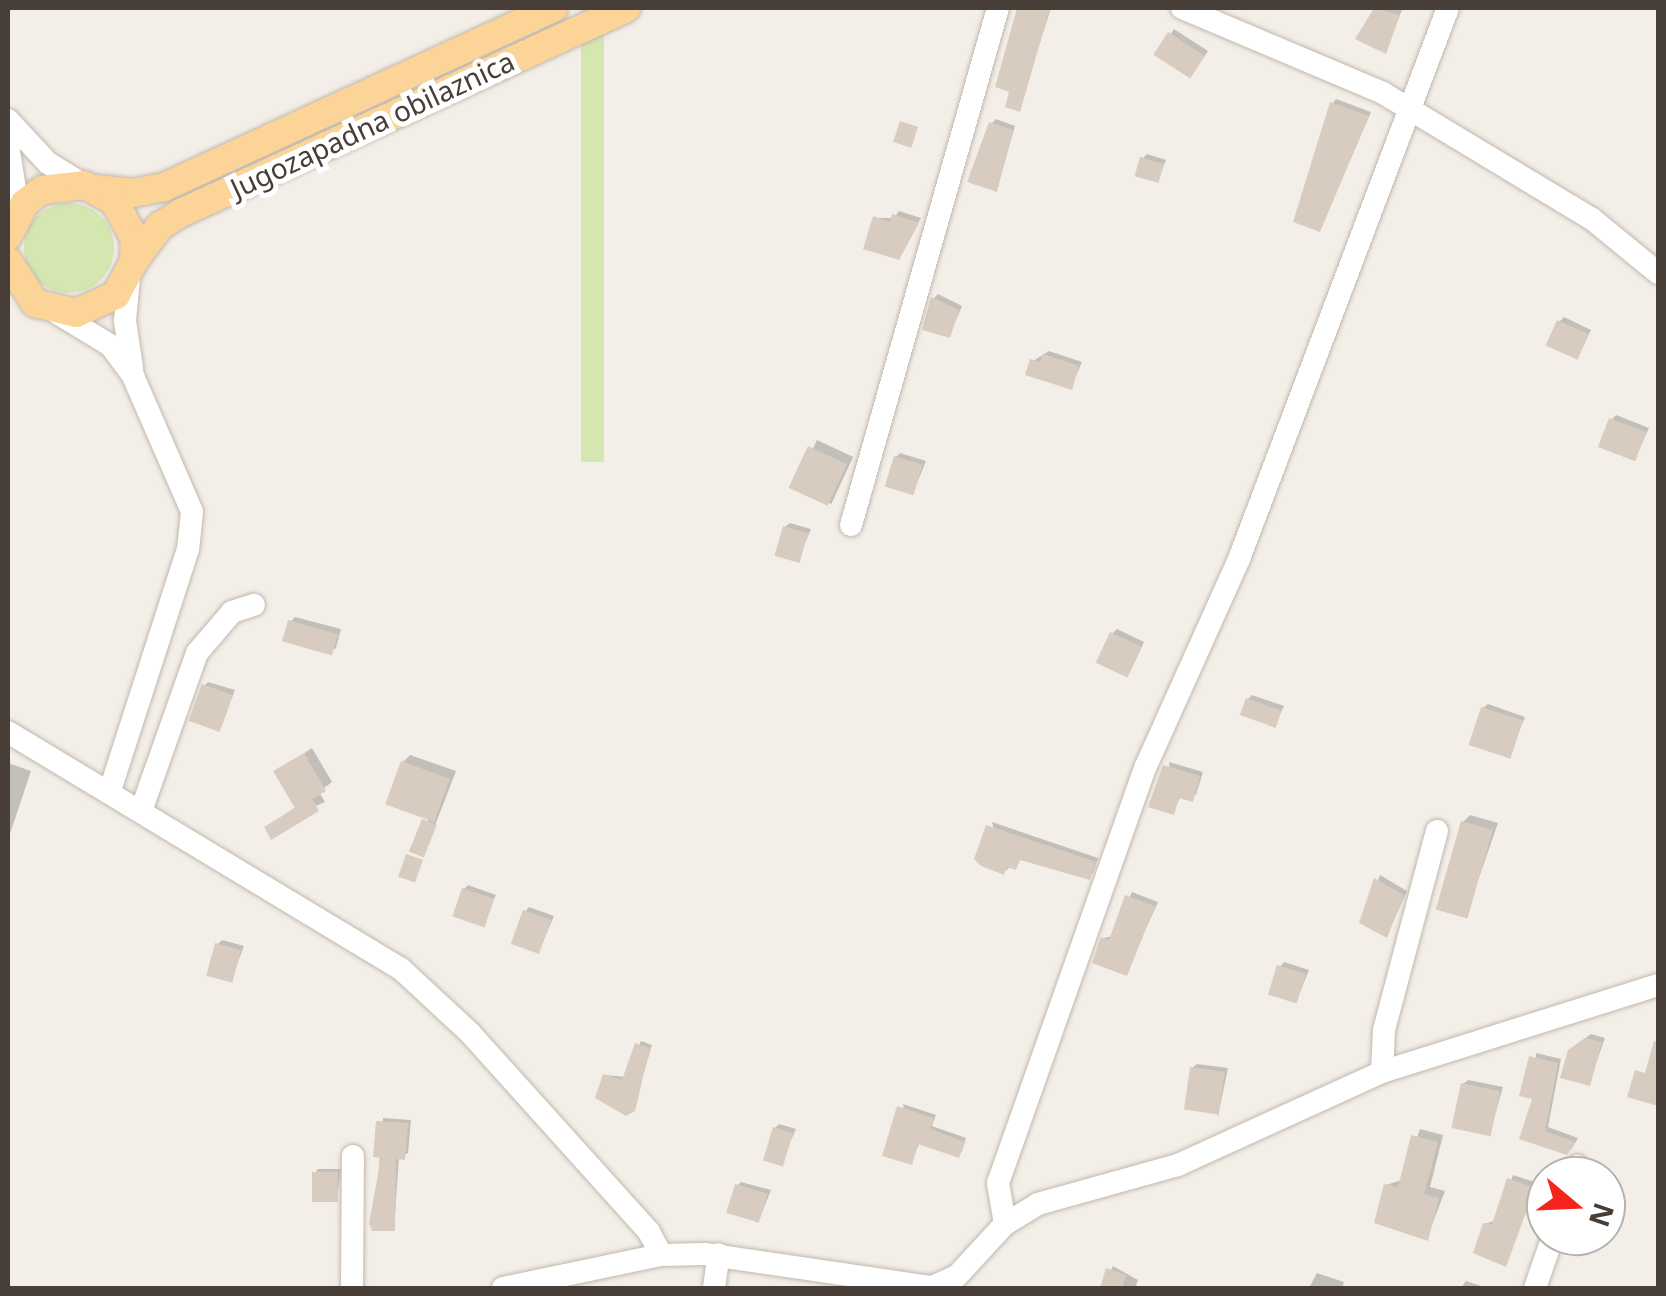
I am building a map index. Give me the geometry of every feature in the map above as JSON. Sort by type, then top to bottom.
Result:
[{"type":"main road","name":"Jugozapadna obilaznica","points":[[10,228],[42,190],[90,187],[132,193],[164,187],[554,8]]},
{"type":"main road","name":"Jugozapadna obilaznica","points":[[32,306],[98,308],[170,218],[626,8]]},
{"type":"main road","points":[[90,187],[128,218],[131,269]]},
{"type":"main road","points":[[8,260],[32,306]]},
{"type":"street","points":[[851,526],[998,8]]},
{"type":"street","points":[[1182,8],[1412,110],[1592,219],[1658,274]]},
{"type":"street","points":[[1006,1224],[998,1183],[1146,766],[1239,559],[1448,8]]},
{"type":"street","points":[[8,120],[48,163],[90,187]]},
{"type":"street","points":[[8,145],[16,188],[10,228]]},
{"type":"street","points":[[131,269],[125,321],[134,376]]},
{"type":"street","points":[[32,306],[110,345],[134,376],[186,488],[192,524],[110,790]]},
{"type":"street","points":[[141,810],[197,652],[232,612],[254,605]]},
{"type":"street","points":[[8,732],[110,790],[433,995],[649,1232],[661,1256]]},
{"type":"street","points":[[1382,1072],[1384,1030],[1437,831]]},
{"type":"street","points":[[503,1288],[661,1256],[719,1254],[932,1288],[947,1286],[1006,1224],[1053,1198],[1228,1147],[1382,1072],[1658,985]]},
{"type":"street","points":[[352,1288],[353,1156]]},
{"type":"street","points":[[714,1288],[719,1254]]},
{"type":"street","points":[[1534,1288],[1546,1256]]},
{"type":"green space","points":[[581,8],[604,8],[604,462],[581,462]]},
{"type":"green space","points":[[69,203],[86,206],[101,216],[111,231],[111,265],[101,280],[86,290],[69,293],[52,290],[37,280],[27,265],[24,248],[27,231],[37,216],[52,206]]},
{"type":"building","points":[[1017,8],[1050,8],[1020,112],[1005,107],[1009,92],[995,87]]},
{"type":"building","points":[[1374,8],[1400,15],[1386,54],[1355,39]]},
{"type":"building","points":[[1168,32],[1205,56],[1190,79],[1153,55]]},
{"type":"building","points":[[1330,102],[1369,116],[1320,232],[1293,222]]},
{"type":"building","points":[[900,121],[918,127],[911,148],[893,142]]},
{"type":"building","points":[[989,122],[1013,130],[997,192],[967,182]]},
{"type":"building","points":[[1140,157],[1164,164],[1159,183],[1134,176]]},
{"type":"building","points":[[892,214],[919,223],[899,260],[863,249],[873,216],[890,222]]},
{"type":"building","points":[[931,297],[959,310],[950,338],[922,330]]},
{"type":"building","points":[[1557,320],[1589,334],[1578,360],[1546,346]]},
{"type":"building","points":[[1043,354],[1079,366],[1072,390],[1025,375],[1030,359],[1040,362]]},
{"type":"building","points":[[1609,418],[1646,432],[1635,461],[1598,447]]},
{"type":"building","points":[[808,446],[847,464],[828,506],[789,488]]},
{"type":"building","points":[[894,456],[923,465],[913,495],[885,487]]},
{"type":"building","points":[[783,526],[808,533],[799,563],[774,556]]},
{"type":"building","points":[[288,620],[338,634],[332,655],[282,641]]},
{"type":"building","points":[[1110,632],[1142,647],[1127,678],[1096,663]]},
{"type":"building","points":[[202,684],[233,695],[220,732],[189,721]]},
{"type":"building","points":[[1246,698],[1282,711],[1276,728],[1240,715]]},
{"type":"building","points":[[1481,707],[1523,721],[1510,759],[1469,745]]},
{"type":"building","points":[[304,753],[326,791],[312,799],[319,811],[271,840],[264,827],[295,808],[273,771]]},
{"type":"building","points":[[401,761],[450,779],[434,822],[385,804]]},
{"type":"building","points":[[1163,765],[1200,776],[1193,802],[1179,798],[1174,815],[1148,807]]},
{"type":"building","points":[[422,819],[437,825],[424,857],[409,851]]},
{"type":"building","points":[[1461,821],[1493,830],[1467,919],[1436,909]]},
{"type":"building","points":[[986,825],[1096,862],[1090,880],[1020,860],[1016,870],[1007,867],[1004,875],[981,866],[974,859]]},
{"type":"building","points":[[406,854],[423,860],[415,883],[398,877]]},
{"type":"building","points":[[1374,878],[1404,895],[1387,938],[1359,923]]},
{"type":"building","points":[[462,888],[494,899],[484,927],[452,916]]},
{"type":"building","points":[[1125,895],[1155,906],[1127,976],[1092,963],[1101,937],[1109,940]]},
{"type":"building","points":[[523,910],[551,920],[539,954],[511,944]]},
{"type":"building","points":[[215,943],[241,950],[232,983],[206,976]]},
{"type":"building","points":[[1277,965],[1306,974],[1297,1003],[1268,995]]},
{"type":"building","points":[[1585,1038],[1602,1042],[1590,1086],[1560,1078],[1568,1050]]},
{"type":"building","points":[[1654,1041],[1658,1041],[1658,1106],[1627,1097],[1635,1070],[1645,1073]]},
{"type":"building","points":[[635,1043],[650,1048],[635,1111],[626,1116],[595,1098],[603,1074],[622,1080]]},
{"type":"building","points":[[1529,1056],[1558,1063],[1545,1131],[1575,1142],[1567,1155],[1519,1139],[1532,1099],[1519,1096]]},
{"type":"building","points":[[1190,1067],[1225,1072],[1219,1114],[1184,1110]]},
{"type":"building","points":[[1461,1083],[1500,1091],[1491,1136],[1451,1128]]},
{"type":"building","points":[[897,1106],[934,1118],[930,1129],[965,1142],[959,1158],[918,1144],[912,1165],[882,1156]]},
{"type":"building","points":[[376,1121],[408,1123],[405,1160],[396,1159],[395,1231],[372,1231],[369,1223],[381,1158],[373,1157]]},
{"type":"building","points":[[773,1127],[793,1133],[783,1167],[763,1160]]},
{"type":"building","points":[[1411,1135],[1438,1142],[1424,1194],[1439,1198],[1428,1241],[1374,1223],[1384,1184],[1398,1187]]},
{"type":"building","points":[[312,1172],[338,1172],[338,1202],[312,1202]]},
{"type":"building","points":[[1507,1178],[1526,1185],[1526,1213],[1506,1267],[1473,1253],[1483,1223],[1492,1224]]},
{"type":"building","points":[[735,1184],[768,1194],[759,1223],[726,1213]]},
{"type":"building","points":[[1106,1268],[1126,1275],[1122,1288],[1100,1288]]}]
